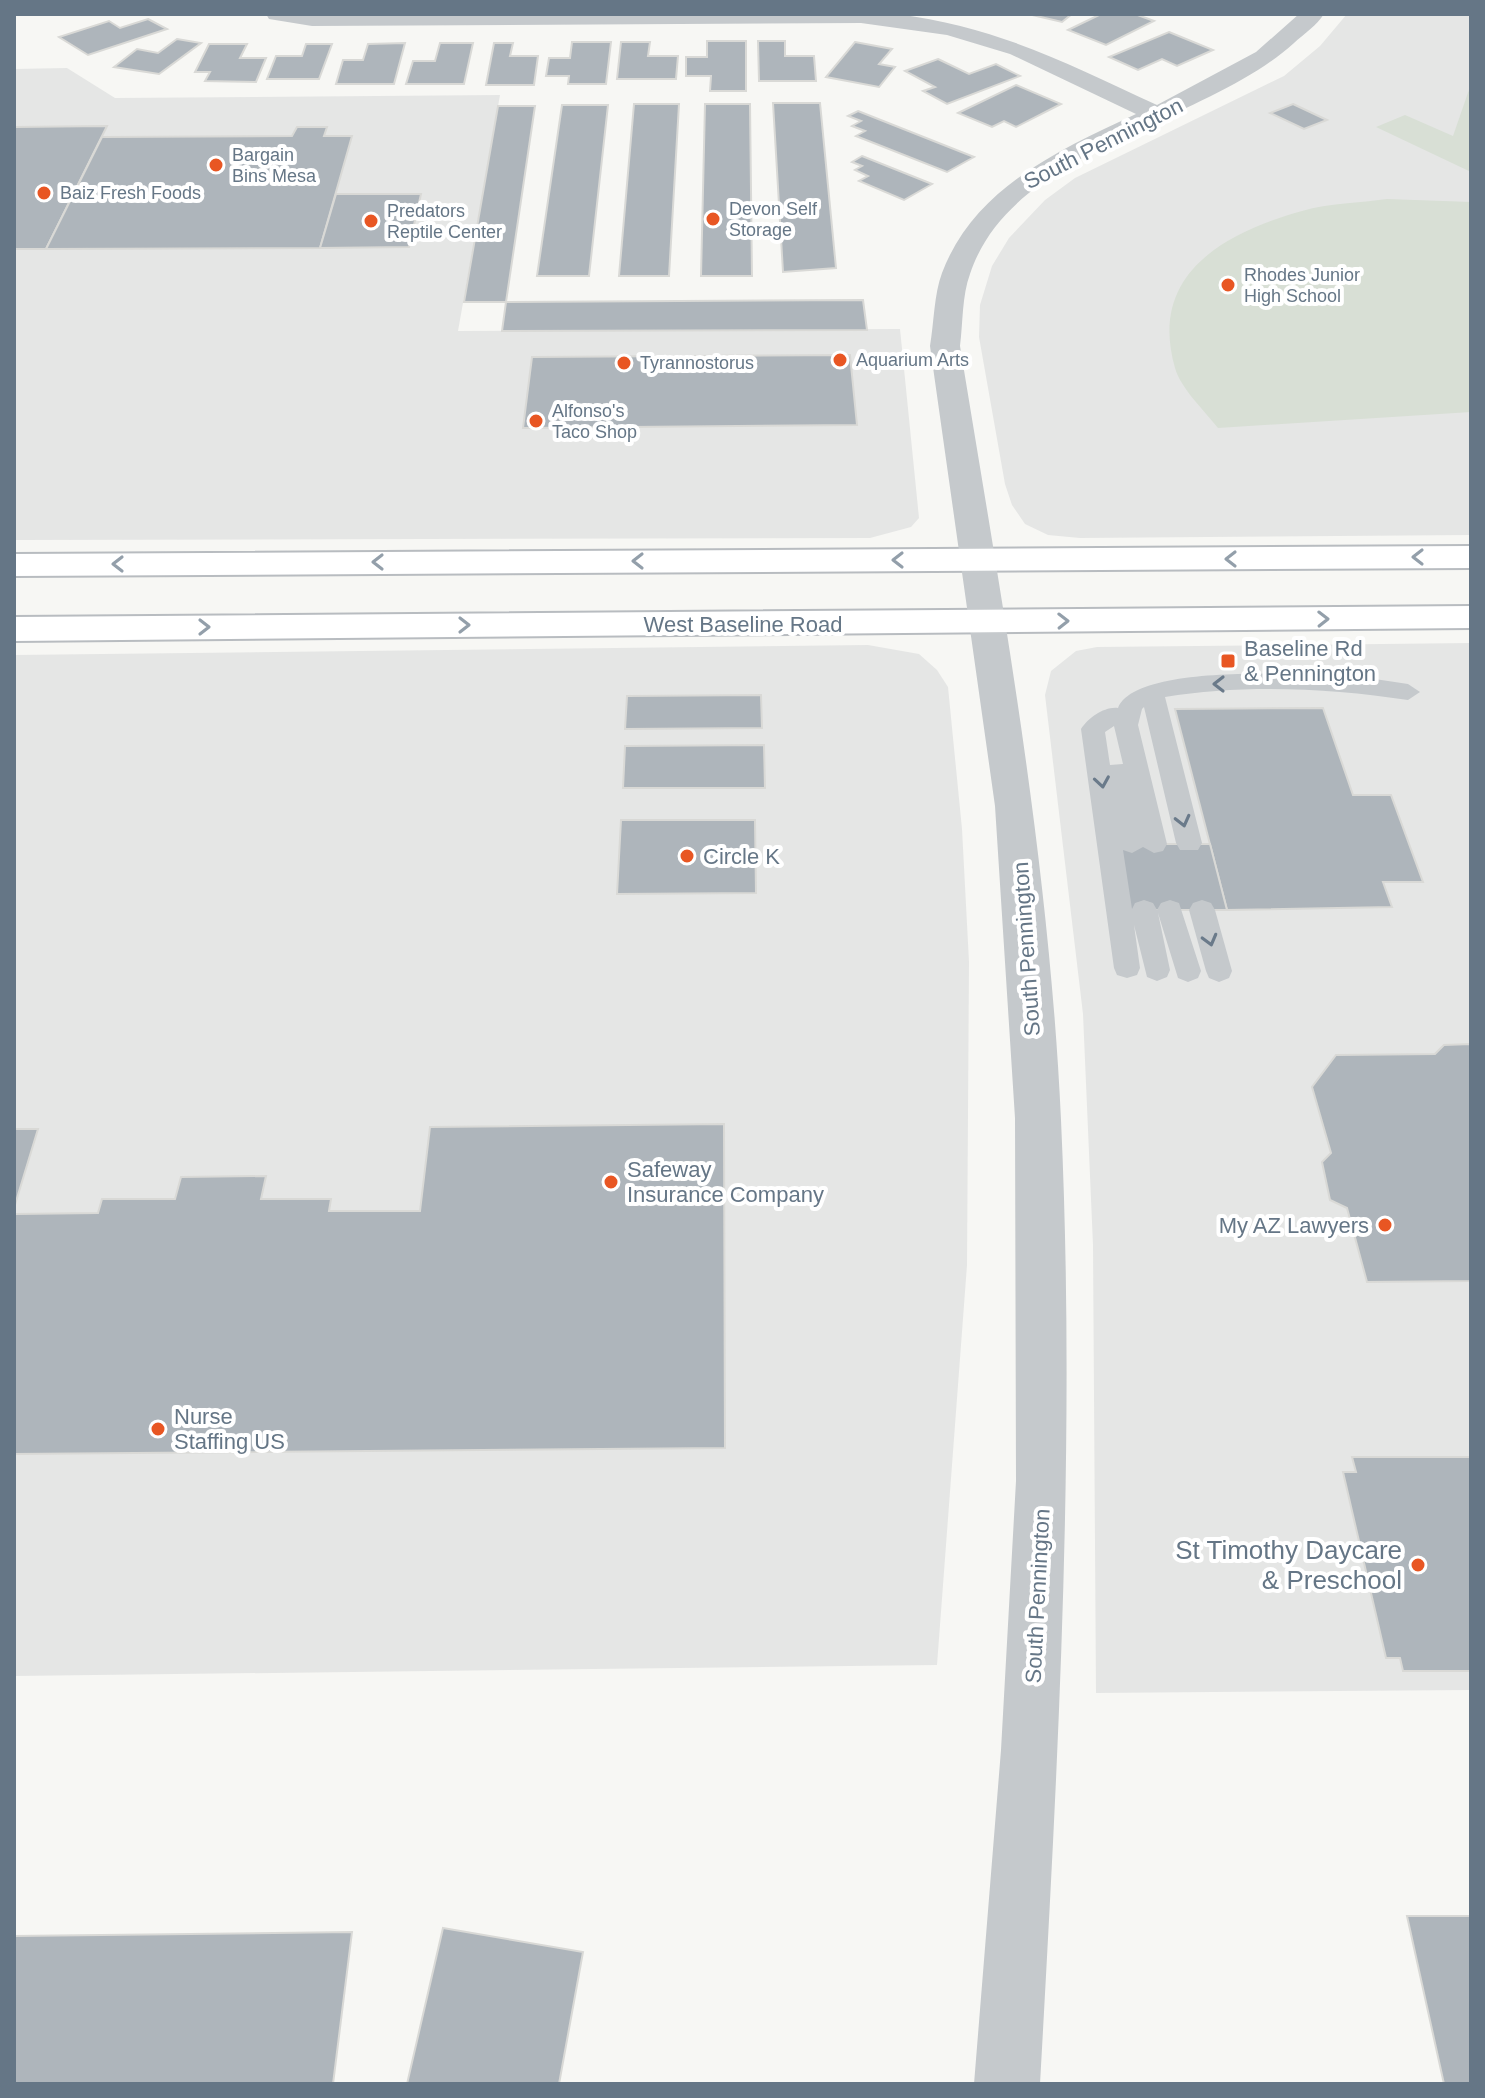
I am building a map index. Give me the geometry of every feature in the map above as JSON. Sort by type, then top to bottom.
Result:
[{"type":"main road","points":[[14,565],[1471,557]]},
{"type":"main road","name":"West Baseline Road","points":[[14,629],[1471,617]]},
{"type":"street","points":[[277,14],[312,19],[861,16],[950,28],[1018,49],[1156,114]]},
{"type":"street","name":"South Pennington","points":[[1007,2084],[1030,1750],[1042,1481],[1038,1118],[1015,806],[945,346],[948,287],[965,248],[1005,197],[1058,162],[1234,78],[1274,53],[1313,14]]},
{"type":"lane","points":[[1127,968],[1093,729],[1132,704],[1194,684],[1348,683],[1408,692]]},
{"type":"lane","points":[[1132,704],[1189,843]]},
{"type":"lane","points":[[1132,704],[1113,740],[1143,844]]},
{"type":"lane","points":[[1157,970],[1157,910],[1188,971]]},
{"type":"lane","points":[[1202,910],[1219,971]]},
{"type":"shaded area","name":"Rhodes Junior High School","points":[[1347,14],[1471,14],[1471,535],[1080,538],[1048,535],[1025,524],[1012,505],[1005,484],[979,337],[980,305],[992,266],[1009,238],[1045,200],[1075,178],[1284,76],[1320,46]]},
{"type":"shaded area","points":[[67,68],[115,98],[500,95],[458,331],[900,329],[919,518],[911,527],[870,538],[14,540],[14,69]]},
{"type":"shaded area","points":[[1471,84],[1471,172],[1376,127],[1405,115],[1453,136]]},
{"type":"shaded area","points":[[1387,199],[1471,202],[1471,412],[1218,428],[1188,392],[1175,368],[1170,335],[1172,307],[1183,283],[1199,262],[1220,246],[1273,220],[1323,206]]},
{"type":"shaded area","points":[[1471,643],[1471,1690],[1096,1693],[1093,1245],[1083,1014],[1045,695],[1051,671],[1076,651],[1097,647]]},
{"type":"shaded area","points":[[868,645],[919,654],[937,670],[948,687],[962,829],[969,962],[967,1265],[937,1665],[14,1676],[14,655]]},
{"type":"building","points":[[1028,14],[1072,14],[1062,22]]},
{"type":"building","points":[[1101,14],[1135,14],[1154,21],[1106,45],[1068,30]]},
{"type":"building","points":[[148,19],[167,29],[88,55],[59,37],[109,21],[120,28]]},
{"type":"building","points":[[1169,32],[1213,50],[1177,66],[1162,59],[1138,70],[1109,57]]},
{"type":"building","points":[[177,39],[201,43],[159,74],[114,67],[137,49],[158,53]]},
{"type":"building","points":[[707,41],[746,41],[746,91],[710,91],[711,76],[686,76],[686,57],[707,57]]},
{"type":"building","points":[[758,41],[785,41],[785,56],[814,56],[816,81],[759,81]]},
{"type":"building","points":[[572,42],[611,42],[606,84],[568,84],[569,76],[546,76],[549,58],[570,58]]},
{"type":"building","points":[[621,42],[650,42],[648,56],[678,56],[676,79],[617,79]]},
{"type":"building","points":[[855,42],[892,49],[879,64],[895,67],[879,87],[826,77]]},
{"type":"building","points":[[405,43],[394,84],[336,84],[343,60],[363,60],[368,44]]},
{"type":"building","points":[[440,43],[473,43],[464,84],[406,84],[413,61],[435,61]]},
{"type":"building","points":[[494,43],[513,43],[510,56],[538,56],[534,85],[486,85]]},
{"type":"building","points":[[209,44],[247,44],[240,58],[266,58],[256,82],[205,81],[210,72],[195,72]]},
{"type":"building","points":[[306,44],[332,44],[319,79],[267,79],[276,56],[302,56]]},
{"type":"building","points":[[938,59],[969,74],[996,64],[1020,76],[947,104],[923,91],[935,87],[905,71]]},
{"type":"building","points":[[1016,85],[1061,104],[1016,127],[1004,121],[992,127],[958,113]]},
{"type":"building","points":[[773,103],[820,103],[836,268],[783,272]]},
{"type":"building","points":[[634,104],[679,104],[669,276],[619,276]]},
{"type":"building","points":[[705,104],[750,104],[752,276],[701,276]]},
{"type":"building","points":[[1293,104],[1327,120],[1304,129],[1270,113]]},
{"type":"building","points":[[562,105],[608,105],[589,276],[537,276]]},
{"type":"building","points":[[498,106],[535,106],[506,302],[464,302]]},
{"type":"building","points":[[858,111],[974,157],[947,172],[856,136],[865,131],[852,126],[861,121],[848,116]]},
{"type":"building","name":"Baiz Fresh Foods","points":[[107,126],[46,249],[14,249],[14,127]]},
{"type":"building","name":"Bargain Bins Mesa","points":[[297,127],[327,127],[324,136],[352,136],[320,248],[46,249],[102,137],[292,136]]},
{"type":"building","points":[[862,156],[932,184],[904,200],[859,181],[868,176],[855,170],[862,166],[852,162]]},
{"type":"building","name":"Predators Reptile Center","points":[[336,194],[421,194],[409,247],[320,248]]},
{"type":"building","points":[[863,300],[867,330],[502,331],[506,302]]},
{"type":"building","points":[[850,355],[857,425],[523,428],[532,357]]},
{"type":"building","points":[[761,695],[762,728],[625,729],[627,696]]},
{"type":"building","points":[[1323,708],[1353,795],[1391,795],[1423,882],[1383,882],[1392,907],[1227,910],[1175,709]]},
{"type":"building","name":"Circle K","points":[[764,745],[765,788],[623,788],[625,746]]},
{"type":"building","name":"Circle K","points":[[621,820],[755,820],[756,893],[617,894]]},
{"type":"building","points":[[1114,844],[1210,844],[1227,910],[1128,910]]},
{"type":"building","points":[[1471,1044],[1471,1281],[1367,1282],[1347,1208],[1330,1200],[1322,1162],[1331,1153],[1312,1087],[1336,1055],[1435,1054],[1444,1045]]},
{"type":"building","points":[[724,1124],[725,1448],[14,1454],[14,1214],[98,1213],[102,1199],[175,1199],[181,1177],[266,1176],[261,1199],[331,1199],[329,1211],[420,1211],[430,1127]]},
{"type":"building","points":[[14,1129],[38,1129],[14,1208]]},
{"type":"building","name":"St Timothy Daycare & Preschool","points":[[1352,1457],[1471,1457],[1471,1671],[1403,1671],[1400,1658],[1386,1658],[1343,1472],[1356,1472]]},
{"type":"building","points":[[1407,1916],[1471,1916],[1471,2084],[1444,2084]]},
{"type":"building","points":[[443,1928],[583,1952],[559,2084],[407,2084]]},
{"type":"building","points":[[352,1932],[333,2084],[14,2084],[14,1936]]},
{"type":"place","name":"Bargain Bins Mesa","points":[[216,165]]},
{"type":"place","name":"Baiz Fresh Foods","points":[[44,193]]},
{"type":"place","name":"Devon Self Storage","points":[[713,219]]},
{"type":"place","name":"Predators Reptile Center","points":[[371,221]]},
{"type":"place","name":"Rhodes Junior High School","points":[[1228,285]]},
{"type":"place","name":"Aquarium Arts","points":[[840,360]]},
{"type":"place","name":"Tyrannostorus","points":[[624,363]]},
{"type":"place","name":"Alfonso's Taco Shop","points":[[536,421]]},
{"type":"place","name":"Baseline Rd & Pennington","points":[[1228,661]]},
{"type":"place","name":"Circle K","points":[[687,856]]},
{"type":"place","name":"Safeway Insurance Company","points":[[611,1182]]},
{"type":"place","name":"My AZ Lawyers","points":[[1385,1225]]},
{"type":"place","name":"Nurse Staffing US","points":[[158,1429]]},
{"type":"place","name":"St Timothy Daycare & Preschool","points":[[1418,1565]]}]
